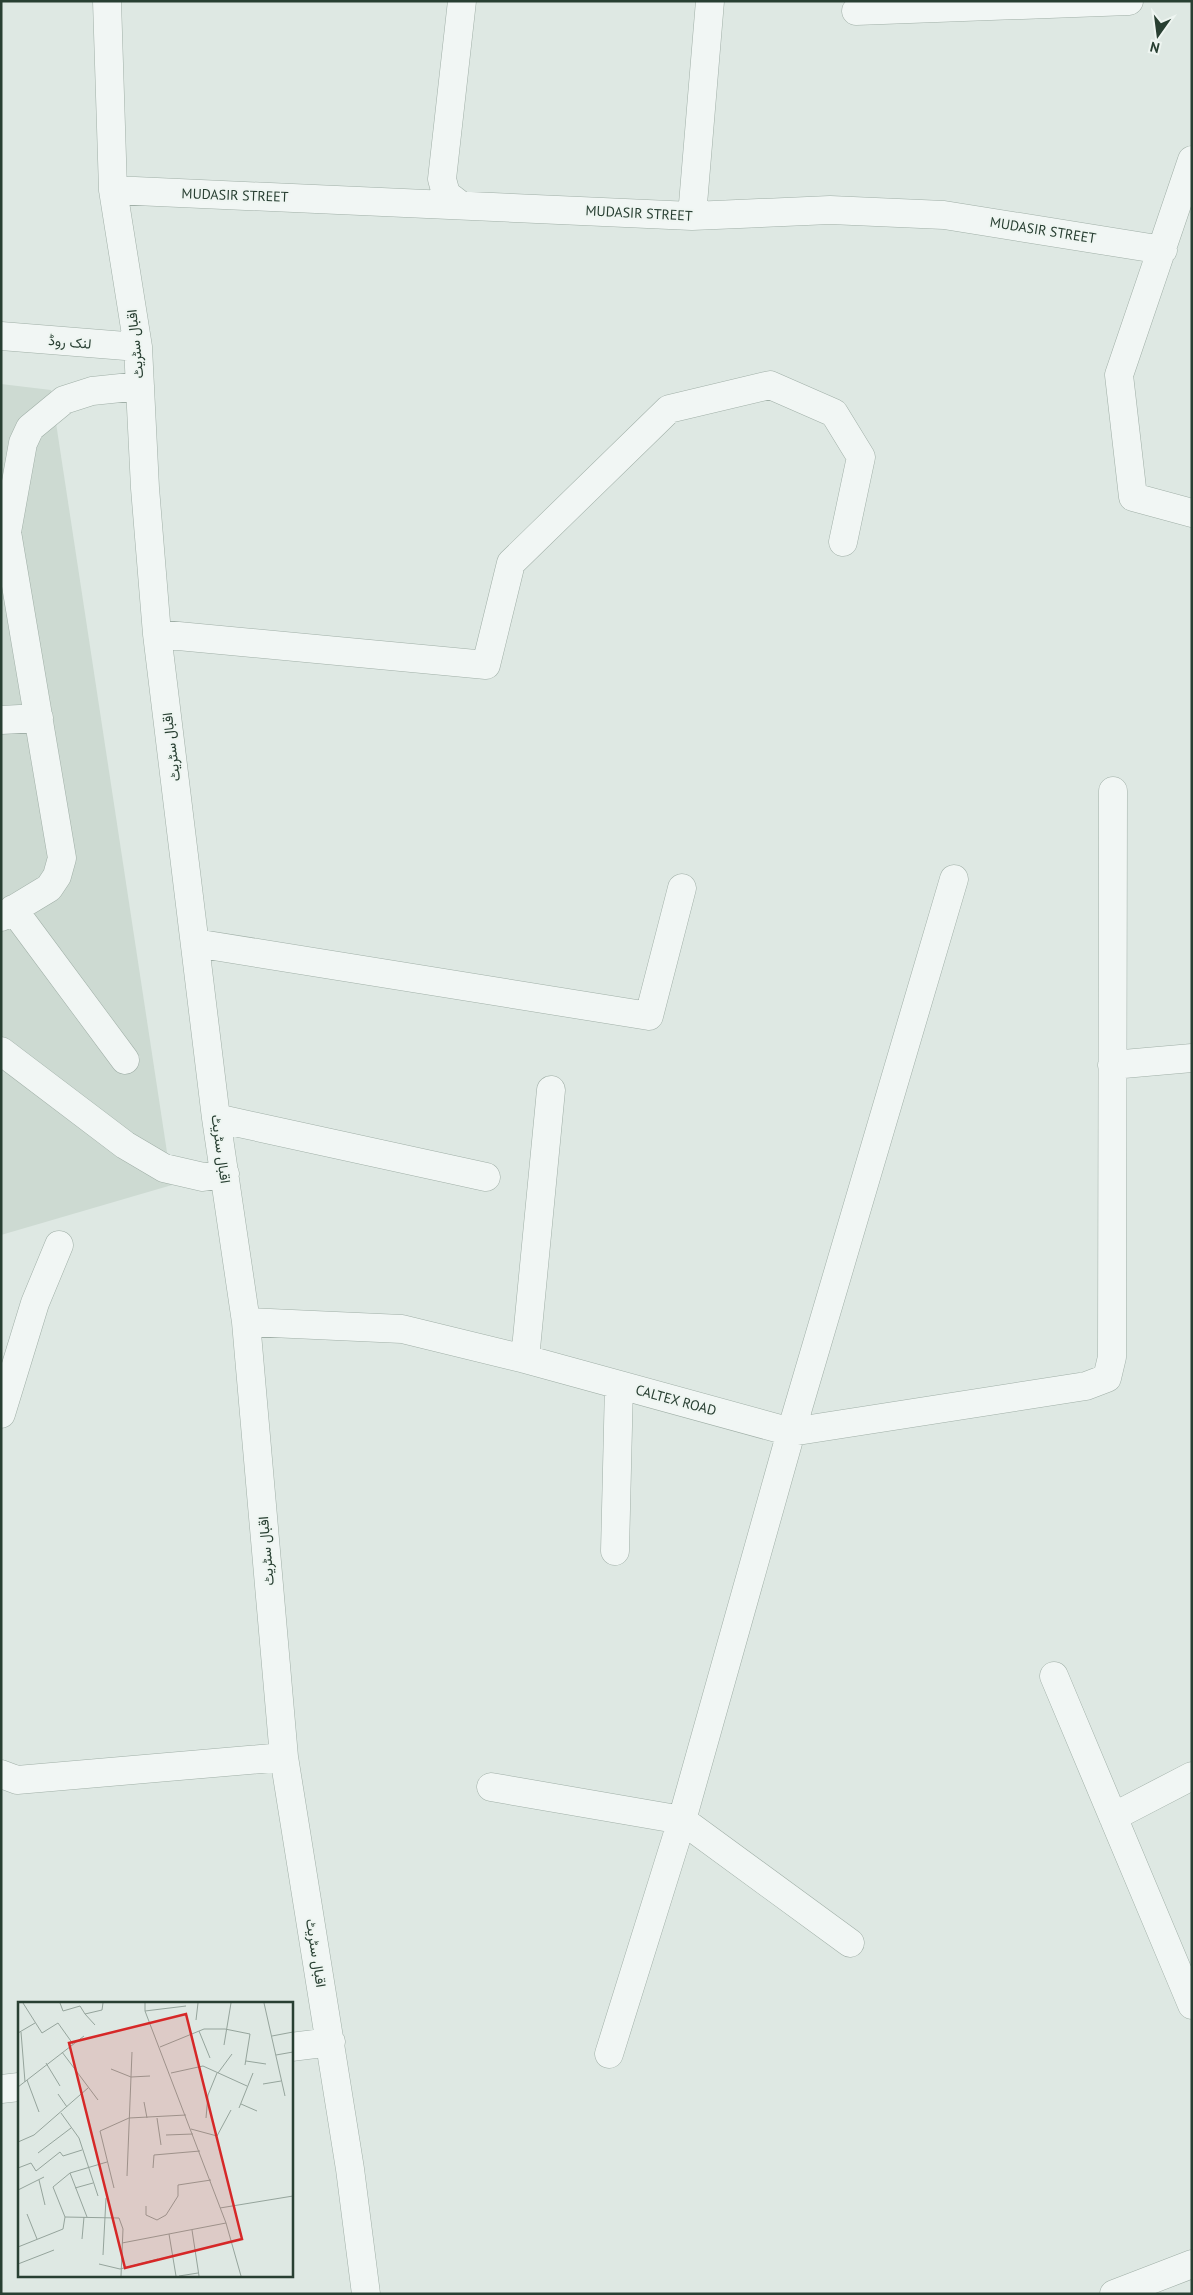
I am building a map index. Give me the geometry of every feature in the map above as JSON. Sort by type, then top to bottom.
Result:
[{"type":"street","name":"اقبال سٹریٹ","points":[[107,1],[113,190],[138,347],[145,488],[157,634],[216,1118],[246,1322],[284,1758],[331,2042],[366,2294]]},
{"type":"street","points":[[459,204],[446,194],[442,179],[462,1]]},
{"type":"street","points":[[692,216],[710,1]]},
{"type":"street","points":[[856,11],[1129,1]]},
{"type":"street","points":[[1192,160],[1119,375],[1133,497],[1192,513]]},
{"type":"street","name":"MUDASIR STREET","points":[[113,190],[459,204],[692,216],[830,210],[944,215],[1163,250]]},
{"type":"street","name":"لنک روڈ","points":[[1,336],[138,347]]},
{"type":"street","points":[[157,634],[486,665],[511,563],[669,409],[770,385],[834,413],[861,456],[843,542]]},
{"type":"street","points":[[125,1060],[7,913],[49,888],[57,876],[62,858],[7,532],[23,443],[30,428],[64,400],[92,391],[140,386]]},
{"type":"street","points":[[1,720],[39,718]]},
{"type":"street","points":[[1113,791],[1112,1065],[1192,1058]]},
{"type":"street","points":[[609,2054],[682,1820],[791,1432],[954,879]]},
{"type":"street","points":[[194,943],[649,1016],[682,888]]},
{"type":"street","points":[[1,1051],[125,1145],[164,1168],[203,1177],[225,1174]]},
{"type":"street","name":"CALTEX ROAD","points":[[246,1322],[402,1329],[525,1359],[791,1432],[1086,1386],[1106,1378],[1112,1357],[1112,1065]]},
{"type":"street","points":[[525,1359],[551,1090]]},
{"type":"street","points":[[216,1118],[486,1177]]},
{"type":"street","points":[[1,1414],[36,1303],[59,1245]]},
{"type":"street","points":[[615,1551],[619,1385]]},
{"type":"street","points":[[1054,1676],[1192,2005]]},
{"type":"street","points":[[1,1774],[17,1780],[284,1758]]},
{"type":"street","points":[[1113,1817],[1192,1776]]},
{"type":"street","points":[[491,1787],[682,1820],[850,1943]]},
{"type":"street","points":[[292,2047],[331,2042]]},
{"type":"street","points":[[1,2089],[18,2087]]},
{"type":"street","points":[[1114,2294],[1156,2286],[1192,2264]]},
{"type":"shaded area","points":[[1,384],[51,390],[172,1185],[1,1235]]}]
